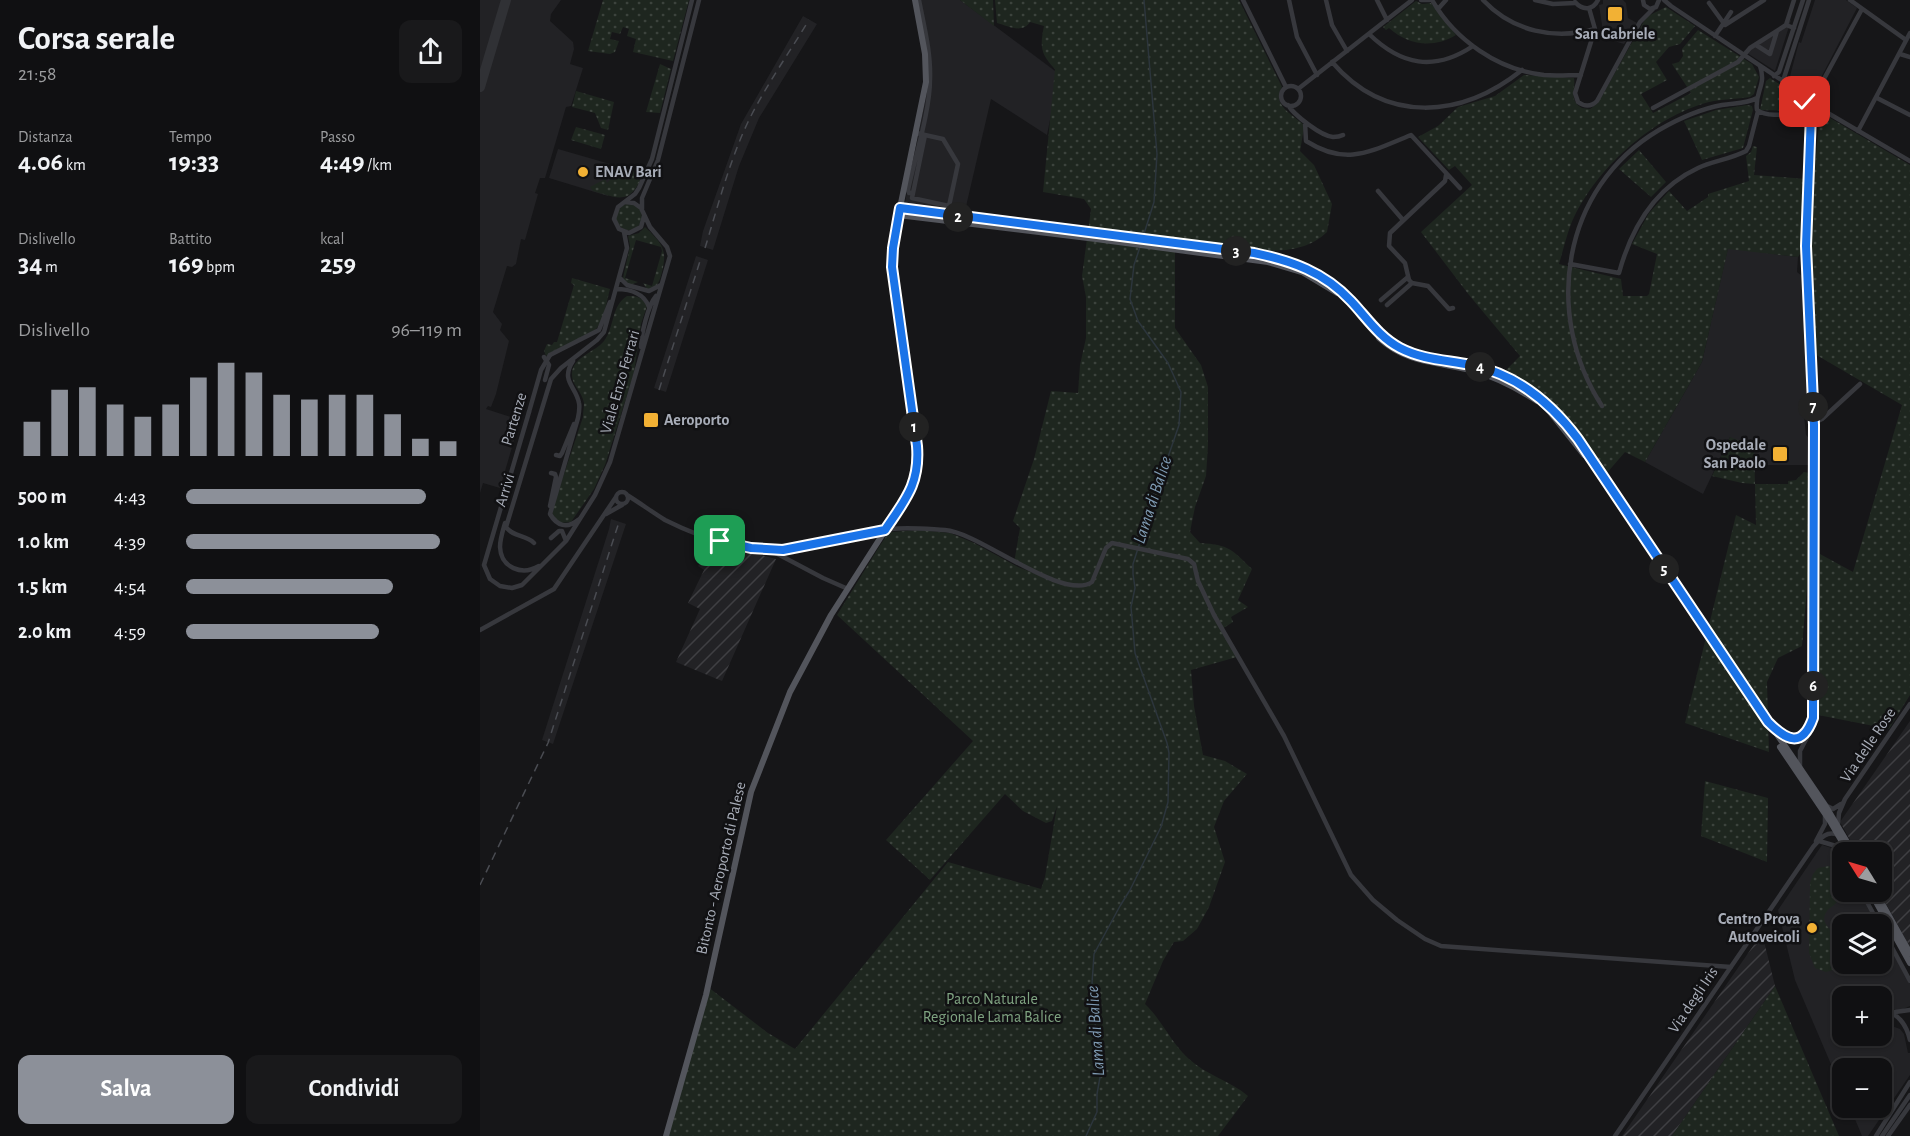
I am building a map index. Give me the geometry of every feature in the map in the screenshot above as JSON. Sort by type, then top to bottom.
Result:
[{"type":"main road","name":"Bitonto - Aeroporto di Palese","points":[[666,1136],[706,995],[751,792],[790,692],[831,615],[913,487],[918,465],[892,267],[899,212],[920,134],[926,82],[925,54],[917,0]]},
{"type":"main road","points":[[899,212],[1181,247],[1254,253],[1288,261],[1328,280],[1351,301],[1376,330],[1400,348],[1430,359],[1491,370],[1525,387],[1547,404],[1578,439],[1825,805],[1847,842]]},
{"type":"main road","points":[[1181,247],[1268,262],[1302,272],[1338,294],[1374,333],[1399,353],[1430,364],[1472,370],[1490,376],[1523,391],[1541,403],[1564,428],[1591,466],[1825,813],[1842,842]]},
{"type":"main road","points":[[1876,902],[1910,963]]},
{"type":"main road","points":[[1881,902],[1910,953]]},
{"type":"street","points":[[644,216],[643,224],[633,232],[624,232],[616,226],[614,217],[616,208],[639,188],[652,159],[692,0]]},
{"type":"street","points":[[642,209],[642,198],[658,160],[699,0]]},
{"type":"street","points":[[917,0],[927,42],[930,88],[920,134],[908,190],[909,193],[913,193],[912,198],[949,206],[958,164],[943,139],[920,134]]},
{"type":"street","points":[[1243,0],[1286,87]]},
{"type":"street","points":[[1289,0],[1297,37],[1317,75]]},
{"type":"street","points":[[1326,0],[1332,25],[1347,51]]},
{"type":"street","points":[[1377,0],[1387,20]]},
{"type":"street","points":[[1298,90],[1412,0]]},
{"type":"street","points":[[1420,0],[1432,0],[1459,34],[1498,62],[1543,75],[1581,75]]},
{"type":"street","points":[[1438,9],[1446,0]]},
{"type":"street","points":[[1483,0],[1502,16],[1531,30],[1561,34],[1595,28]]},
{"type":"street","points":[[1535,0],[1553,4],[1575,1],[1580,7],[1589,8],[1598,0]]},
{"type":"street","points":[[1664,0],[1783,81],[1810,106],[1812,126],[1806,246],[1814,423],[1813,726],[1800,751],[1800,769]]},
{"type":"street","points":[[1723,24],[1725,25],[1764,0]]},
{"type":"street","points":[[1653,108],[1738,62],[1750,48],[1785,25],[1794,0]]},
{"type":"street","points":[[1570,264],[1619,273],[1629,241],[1648,209],[1676,182],[1697,169],[1746,151],[1749,146],[1757,98],[1766,77],[1774,76],[1779,72],[1803,0]]},
{"type":"street","points":[[1783,81],[1809,0]]},
{"type":"street","points":[[1850,0],[1906,40]]},
{"type":"street","points":[[1643,2],[1648,8],[1664,4],[1671,6]]},
{"type":"street","points":[[1640,22],[1643,2]]},
{"type":"street","points":[[1709,3],[1723,24]]},
{"type":"street","points":[[1589,8],[1595,28],[1575,93],[1582,105],[1590,106],[1597,101],[1640,22],[1656,5]]},
{"type":"street","points":[[1602,406],[1587,381],[1573,343],[1567,302],[1570,264],[1582,221],[1590,203],[1615,167],[1637,146],[1658,130],[1698,112],[1721,105],[1755,106],[1762,113],[1802,114],[1810,106],[1862,9]]},
{"type":"street","points":[[1714,36],[1731,12]]},
{"type":"street","points":[[919,23],[921,13]]},
{"type":"street","points":[[1785,25],[1794,28]]},
{"type":"street","points":[[1756,45],[1770,54],[1777,31]]},
{"type":"street","points":[[1858,130],[1910,33]]},
{"type":"street","points":[[1369,34],[1396,56],[1413,61],[1448,60],[1473,46]]},
{"type":"street","points":[[925,54],[927,42]]},
{"type":"street","points":[[1900,54],[1910,57]]},
{"type":"street","points":[[1332,62],[1352,82],[1377,97],[1396,104],[1423,108],[1448,106],[1468,101],[1500,86],[1522,70]]},
{"type":"street","points":[[1760,66],[1764,80]]},
{"type":"street","points":[[1288,105],[1298,102],[1300,96],[1298,90],[1292,86],[1286,87],[1281,95],[1283,102],[1291,111],[1327,135],[1334,137],[1343,135]]},
{"type":"street","points":[[1877,98],[1910,115]]},
{"type":"street","points":[[1812,126],[1802,114],[1800,107],[1810,106],[1824,110],[1910,161]]},
{"type":"street","points":[[1305,122],[1306,141],[1323,150],[1339,154],[1370,153],[1411,135],[1460,188]]},
{"type":"street","points":[[1445,172],[1447,177],[1444,181],[1390,233],[1388,238],[1389,246],[1405,263],[1412,283],[1428,286],[1449,309],[1453,308]]},
{"type":"street","points":[[1378,191],[1403,220]]},
{"type":"street","points":[[625,202],[635,203],[642,209]]},
{"type":"street","name":"Viale Enzo Ferrari","points":[[557,551],[583,515],[606,471],[669,262],[668,251],[644,216],[642,209]]},
{"type":"street","points":[[622,266],[627,248],[624,232]]},
{"type":"street","name":"Arrivi","points":[[534,543],[530,539],[512,533],[506,527],[551,379],[558,370],[604,332],[622,266]]},
{"type":"street","name":"Partenze","points":[[557,551],[522,585],[512,588],[500,586],[490,579],[484,565],[541,370],[550,355],[599,330],[622,266]]},
{"type":"street","points":[[620,276],[627,285],[649,291],[661,285]]},
{"type":"street","points":[[1381,300],[1408,277]]},
{"type":"street","points":[[1387,305],[1412,283]]},
{"type":"street","points":[[641,353],[641,339],[650,309],[661,285]]},
{"type":"street","points":[[617,289],[642,296],[650,309]]},
{"type":"street","points":[[641,353],[642,341],[656,296]]},
{"type":"street","points":[[550,510],[578,418],[577,396],[569,384],[568,376],[572,362],[581,353]]},
{"type":"street","points":[[544,357],[549,365],[545,380]]},
{"type":"street","points":[[1814,423],[1822,419],[1860,384]]},
{"type":"street","points":[[556,455],[560,456],[562,453],[579,410]]},
{"type":"street","points":[[551,473],[556,477],[550,496],[552,518],[563,526],[572,525],[583,515]]},
{"type":"street","points":[[480,630],[554,589],[621,492],[666,520],[704,535],[743,546],[770,550],[797,549],[885,530],[919,528],[954,531],[1046,576],[1082,586],[1094,580],[1108,546],[1112,543],[1188,559],[1194,564],[1198,581],[1214,615],[1284,736],[1351,875],[1373,900],[1408,928],[1431,942],[1441,945],[1731,967]]},
{"type":"street","points":[[604,516],[624,504],[628,500],[627,495]]},
{"type":"street","points":[[616,497],[618,502],[624,504],[640,504]]},
{"type":"street","name":"Arrivi","points":[[511,505],[500,548],[503,559],[517,570],[530,570],[537,568],[557,551]]},
{"type":"street","points":[[551,538],[562,531],[566,541]]},
{"type":"street","points":[[770,550],[814,574],[848,588]]},
{"type":"street","name":"Via delle Rose","points":[[1838,826],[1839,813],[1845,799],[1910,704]]},
{"type":"street","points":[[1768,722],[1781,735],[1789,739],[1797,739],[1807,732],[1813,718]]},
{"type":"street","points":[[1825,805],[1833,809],[1845,799]]},
{"type":"street","points":[[1813,847],[1825,824],[1825,813]]},
{"type":"street","points":[[1813,847],[1831,833],[1838,835]]},
{"type":"street","points":[[1819,841],[1832,845]]},
{"type":"street","name":"Via degli Iris","points":[[1615,1136],[1813,847]]},
{"type":"street","points":[[1892,948],[1910,981]]},
{"type":"street","points":[[1893,1012],[1910,1010]]},
{"type":"street","points":[[1893,1012],[1901,1018],[1910,1040]]},
{"type":"street","points":[[1876,1136],[1910,1082]]},
{"type":"street","points":[[1882,1136],[1910,1095]]},
{"type":"street","points":[[1888,1136],[1910,1105]]},
{"type":"shaded area","points":[[480,0],[561,0],[551,14],[550,21],[573,42],[574,49],[570,64],[583,68],[571,106],[566,107],[545,178],[540,178],[535,193],[538,194],[525,240],[521,239],[516,264],[512,267],[507,266],[493,312],[502,324],[500,330],[509,341],[496,394],[491,407],[488,406],[486,409],[511,417],[513,411],[522,413],[500,488],[483,483],[480,493]]},
{"type":"shaded area","points":[[917,0],[960,0],[1059,74],[1047,135],[991,99],[964,215],[909,207],[905,202],[928,86]]},
{"type":"shaded area","points":[[1603,0],[1623,0],[1626,3],[1628,18],[1637,23],[1624,44],[1604,38],[1599,5],[1603,4]]},
{"type":"shaded area","points":[[1815,0],[1846,0],[1857,8],[1812,95],[1789,80],[1799,42],[1801,43]]},
{"type":"shaded area","points":[[803,16],[817,24],[759,118],[739,166],[713,250],[700,246],[703,231],[741,124]]},
{"type":"shaded area","points":[[1791,20],[1775,71],[1744,51]]},
{"type":"shaded area","name":"ENAV Bari","points":[[558,149],[617,166],[608,196],[549,178]]},
{"type":"shaded area","name":"Ospedale San Paolo","points":[[1728,248],[1798,257],[1797,272],[1802,276],[1804,295],[1809,409],[1804,415],[1806,435],[1811,440],[1811,465],[1754,465],[1730,437],[1703,494],[1645,462],[1702,362]]},
{"type":"shaded area","points":[[696,256],[708,260],[666,392],[654,388]]},
{"type":"shaded area","points":[[611,519],[626,524],[553,744],[542,740]]},
{"type":"shaded area","points":[[714,542],[776,559],[722,681],[676,662],[700,609],[688,603],[704,570],[698,566]]},
{"type":"shaded area","points":[[1910,721],[1910,947],[1885,902],[1892,902],[1892,842],[1851,842],[1840,822]]},
{"type":"shaded area","name":"Centro Prova Autoveicoli","points":[[1822,845],[1832,848],[1832,902],[1865,902],[1872,914],[1832,914],[1832,974],[1892,974],[1892,952],[1910,984],[1910,1006],[1899,1011],[1892,1009],[1892,986],[1832,986],[1832,1046],[1892,1046],[1892,1026],[1900,1029],[1904,1034],[1908,1053],[1910,1053],[1910,1075],[1892,1101],[1892,1058],[1832,1058],[1832,1067],[1795,980],[1778,910]]},
{"type":"shaded area","points":[[1762,933],[1775,986],[1672,1136],[1622,1136]]},
{"type":"shaded area","name":"Centro Prova Autoveicoli","points":[[1855,1118],[1880,1118],[1868,1136],[1862,1136]]},
{"type":"green space","points":[[603,0],[689,0],[673,61],[633,52],[636,39],[627,36],[629,29],[623,27],[620,34],[612,32],[610,39],[619,41],[615,52],[610,54],[588,51]]},
{"type":"green space","points":[[960,0],[993,0],[994,26]]},
{"type":"green space","name":"Parco Naturale Regionale Lama Balice","points":[[995,0],[1239,0],[1282,87],[1279,93],[1281,103],[1303,124],[1300,151],[1314,165],[1332,204],[1327,232],[1312,243],[1294,249],[1254,250],[1175,242],[1175,328],[1201,365],[1208,387],[1206,476],[1195,507],[1190,532],[1200,543],[1229,549],[1252,569],[1238,600],[1248,607],[1231,617],[1233,622],[1222,629],[1237,657],[1191,670],[1194,706],[1203,755],[1225,761],[1247,774],[1224,801],[1214,827],[1225,862],[1209,907],[1197,929],[1183,941],[1174,942],[1163,961],[1145,1004],[1189,1059],[1248,1096],[1218,1136],[668,1136],[708,987],[768,1033],[795,1049],[948,862],[1041,889],[1045,877],[1057,806],[1052,821],[1046,823],[1023,811],[1005,794],[930,880],[886,840],[973,741],[837,615],[879,547],[887,535],[892,532],[919,530],[950,533],[1018,567],[1057,582],[1014,563],[1020,528],[1013,521],[1034,459],[1051,391],[1078,393],[1080,365],[1086,338],[1086,297],[1082,276],[1091,209],[1084,199],[1043,192],[1055,69],[1046,59],[1042,49],[1044,26],[1030,22],[1023,28],[1015,28],[997,23]]},
{"type":"green space","points":[[1416,1],[1422,4],[1431,3],[1456,35],[1438,42],[1421,43],[1404,38],[1389,28],[1386,30],[1383,27]]},
{"type":"green space","points":[[1666,7],[1695,26],[1680,44],[1669,47],[1656,62],[1667,80],[1641,94],[1653,113],[1691,93],[1672,64],[1679,62],[1683,56],[1682,49],[1698,30],[1752,64],[1759,77],[1754,94],[1750,97],[1709,102],[1688,109],[1646,133],[1627,148],[1594,184],[1581,204],[1571,224],[1559,264],[1621,279],[1623,296],[1647,296],[1657,254],[1632,244],[1649,213],[1669,191],[1687,211],[1708,197],[1708,194],[1749,181],[1746,156],[1751,152],[1753,146],[1757,147],[1754,175],[1807,179],[1802,251],[1798,257],[1728,249],[1702,362],[1645,462],[1625,452],[1606,474],[1562,412],[1529,384],[1505,371],[1520,356],[1421,232],[1472,185],[1455,166],[1449,170],[1418,137],[1438,126],[1458,107],[1495,96],[1524,75],[1574,78],[1575,102],[1582,108],[1590,109],[1598,103],[1644,21],[1648,16]]},
{"type":"green space","points":[[660,64],[671,69],[660,113],[646,112]]},
{"type":"green space","points":[[1770,78],[1790,91],[1801,102],[1798,111],[1760,110],[1766,81]]},
{"type":"green space","points":[[576,91],[614,102],[608,130],[601,128],[595,113],[572,107]]},
{"type":"green space","points":[[1752,106],[1753,110],[1743,148],[1702,160],[1684,121],[1716,110]]},
{"type":"green space","points":[[1820,112],[1910,165],[1910,695],[1889,729],[1818,715],[1820,554],[1853,572],[1902,405],[1813,353],[1808,243]]},
{"type":"green space","points":[[576,127],[605,135],[601,149],[571,140]]},
{"type":"green space","points":[[1639,150],[1666,182],[1651,197],[1619,169]]},
{"type":"green space","points":[[605,163],[614,167],[616,164],[644,172],[635,190],[624,197],[593,191],[590,187],[605,179],[607,183],[611,179],[603,168]]},
{"type":"green space","points":[[629,204],[638,208],[642,217],[638,226],[629,230],[620,226],[616,217],[620,208]]},
{"type":"green space","points":[[645,227],[662,246],[664,257],[662,272],[653,289],[647,289],[643,283],[652,286],[662,251],[661,247],[636,240],[625,278],[638,282],[628,284],[623,278],[630,246],[628,236],[639,233]]},
{"type":"green space","points":[[572,278],[610,289],[603,317],[595,330],[546,356],[544,351],[547,344],[552,345],[557,342],[574,285],[571,283]]},
{"type":"green space","points":[[627,296],[639,298],[647,306],[641,324],[634,373],[605,465],[594,489],[571,522],[559,523],[552,515],[553,507],[583,417],[584,403],[573,381],[573,367],[604,341],[618,305]]},
{"type":"green space","points":[[1730,437],[1754,446],[1755,484],[1712,476]]},
{"type":"green space","points":[[1804,472],[1810,473],[1810,554],[1802,646],[1778,658],[1767,682],[1769,752],[1685,723],[1736,515],[1756,525],[1755,484],[1788,484],[1788,481],[1796,480]]},
{"type":"green space","points":[[1705,781],[1768,798],[1767,862],[1701,836]]},
{"type":"green space","points":[[1829,866],[1832,869],[1832,902],[1837,902],[1827,911],[1824,919],[1832,931],[1832,970],[1826,972],[1815,968],[1809,953],[1810,883],[1818,868]]},
{"type":"green space","points":[[1775,986],[1839,1136],[1672,1136]]},
{"type":"waterway","name":"Lama di Balice","points":[[1143,237],[1154,202],[1157,154],[1144,0]]},
{"type":"waterway","name":"Lama di Balice","points":[[1086,1136],[1097,1112],[1097,1094],[1102,1066],[1091,998],[1094,954],[1130,890],[1161,827],[1168,802],[1169,753],[1135,653],[1131,607],[1135,588],[1133,564],[1142,536],[1144,518],[1179,425],[1181,392],[1168,363],[1138,321],[1130,299],[1134,265],[1140,247]]},
{"type":"taxiway","points":[[480,87],[506,0]]},
{"type":"railway","points":[[705,248],[729,168],[741,137],[769,83],[809,20]]},
{"type":"railway","points":[[659,390],[701,258]]},
{"type":"railway","points":[[480,885],[548,743],[619,522]]},
{"type":"place","name":"San Gabriele","points":[[1615,14]]},
{"type":"place","name":"ENAV Bari","points":[[583,172]]},
{"type":"place","name":"Aeroporto","points":[[651,420]]},
{"type":"place","name":"Ospedale San Paolo","points":[[1780,454]]},
{"type":"place","name":"Centro Prova Autoveicoli","points":[[1812,928]]},
{"type":"route","points":[[720,541],[751,548],[783,550],[885,530],[913,487],[918,465],[917,446],[892,267],[900,208],[921,213],[1254,253],[1302,266],[1328,280],[1351,301],[1376,330],[1400,348],[1430,359],[1491,370],[1525,387],[1552,408],[1578,439],[1768,722],[1781,735],[1789,739],[1797,739],[1807,732],[1813,718],[1814,425],[1806,246],[1811,114],[1814,108],[1811,103],[1805,102]]}]
